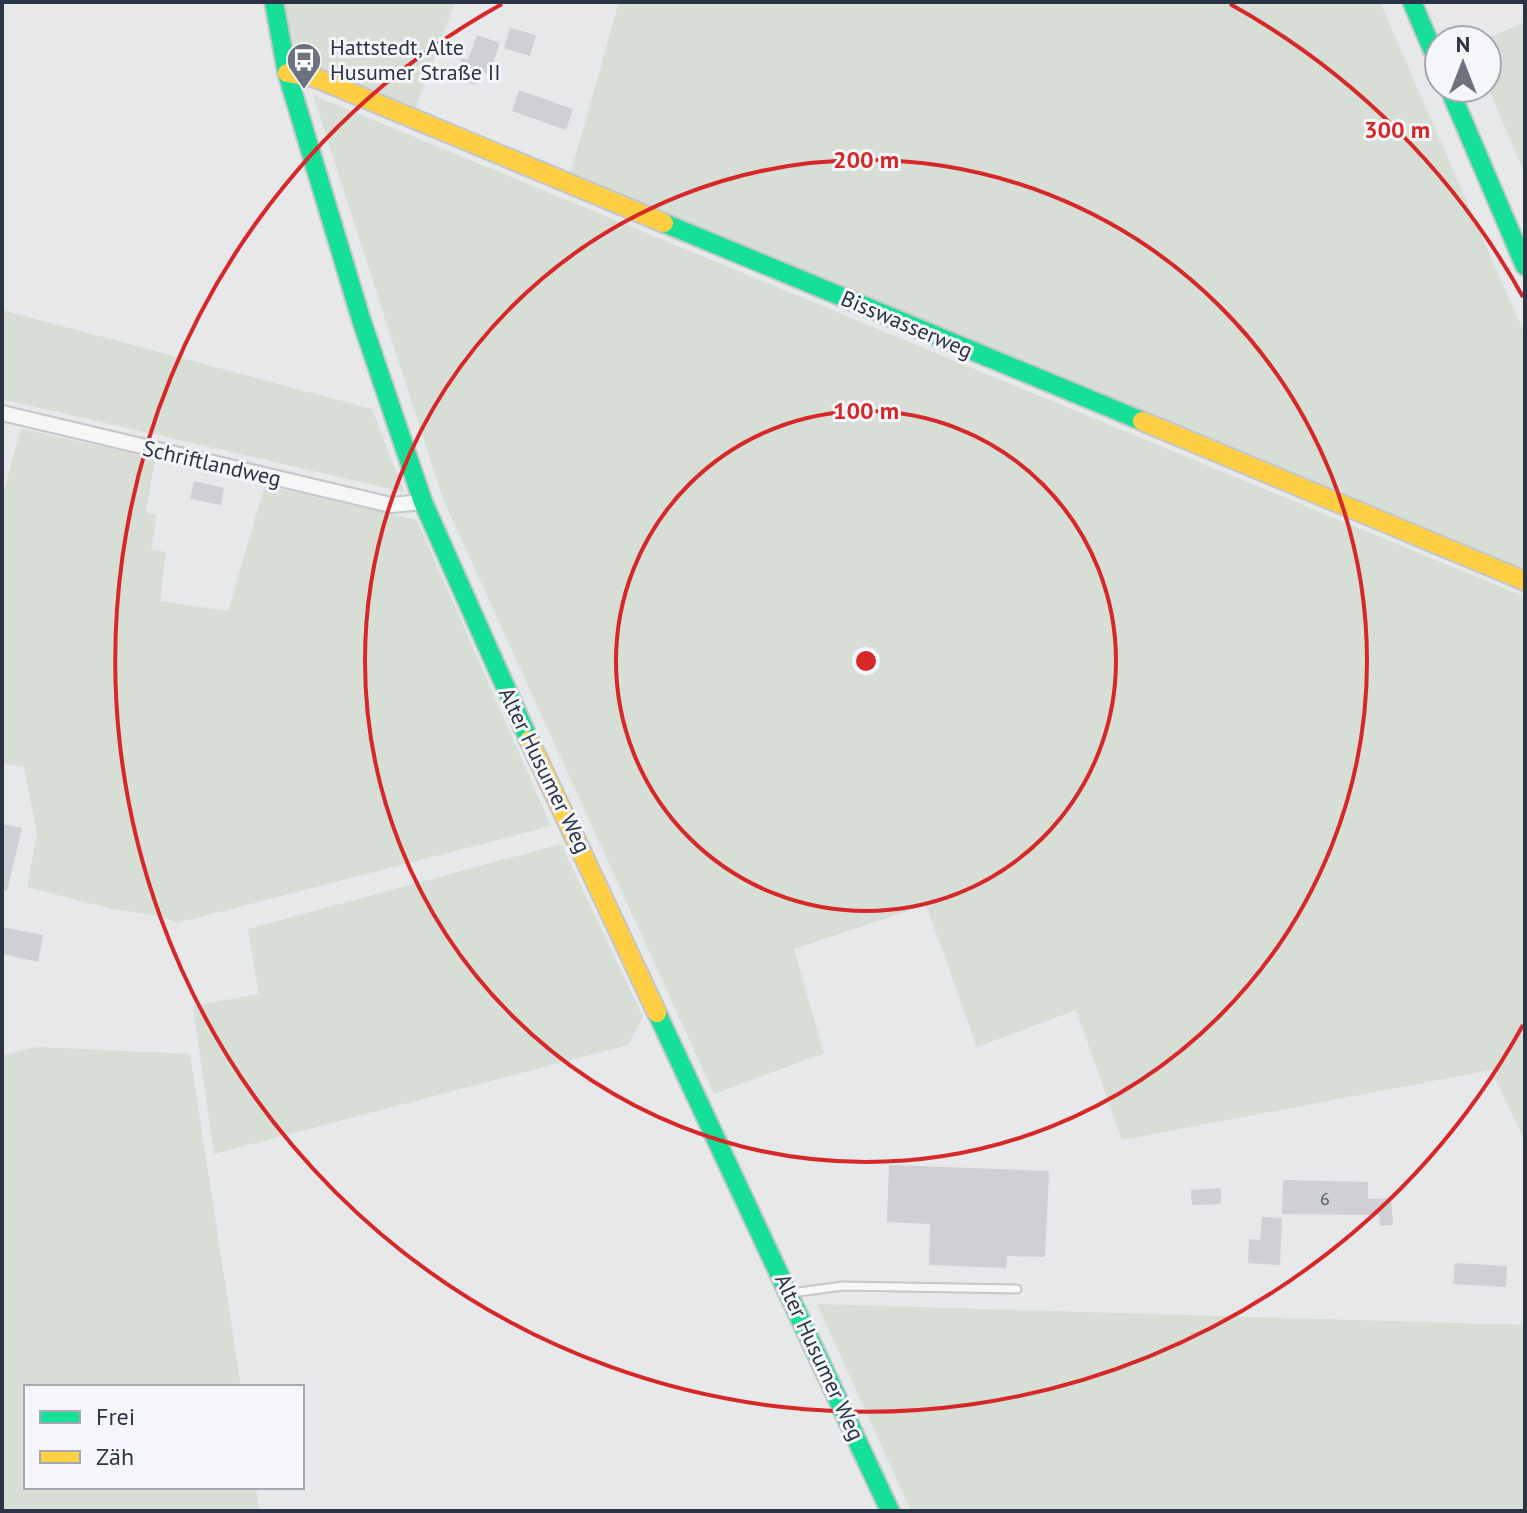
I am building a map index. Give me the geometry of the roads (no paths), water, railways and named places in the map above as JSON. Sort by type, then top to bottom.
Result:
[{"type":"street","name":"Alter Husumer Weg","points":[[274,2],[287,73],[361,319],[423,502],[495,667],[791,1293],[890,1511]]},
{"type":"street","points":[[1412,2],[1423,28]]},
{"type":"street","name":"Bisswasserweg","points":[[287,73],[330,84],[1525,581]]},
{"type":"street","points":[[1456,104],[1525,266]]},
{"type":"street","name":"Schriftlandweg","points":[[2,413],[391,505],[423,502]]},
{"type":"lane","points":[[791,1293],[843,1286],[1017,1289]]},
{"type":"place","name":"Hattstedt, Alte Husumer Straße II","points":[[304,91]]}]
